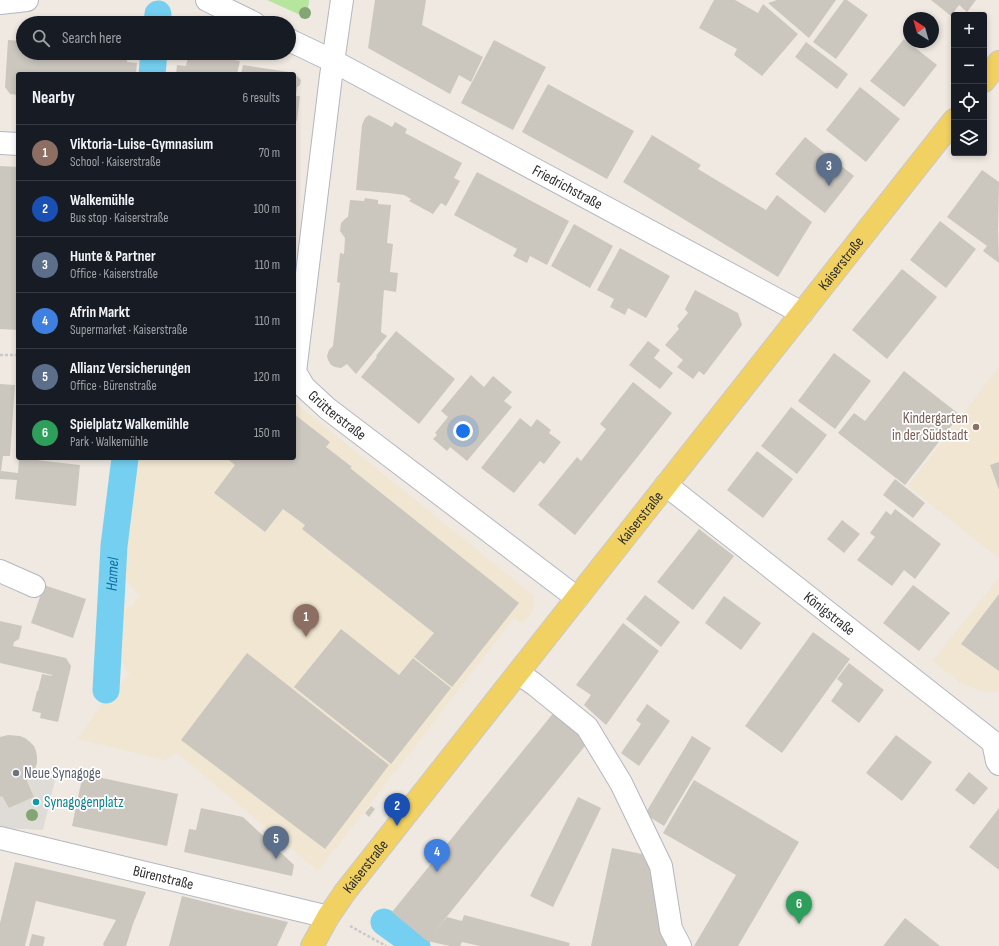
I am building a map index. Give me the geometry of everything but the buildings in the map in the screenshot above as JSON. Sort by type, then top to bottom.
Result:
[{"type":"main road","points":[[987,77],[999,62]]},
{"type":"main road","name":"Kaiserstraße","points":[[312,946],[328,917],[345,892],[951,124]]},
{"type":"street","points":[[0,3],[27,0]]},
{"type":"street","points":[[207,0],[240,16]]},
{"type":"street","name":"Grütterstraße","points":[[296,364],[333,61],[342,0]]},
{"type":"street","name":"Friedrichstraße","points":[[296,43],[333,61],[802,313]]},
{"type":"street","points":[[0,143],[16,144]]},
{"type":"street","name":"Grütterstraße","points":[[296,374],[304,386],[328,409],[577,598]]},
{"type":"street","name":"Königstraße","points":[[666,485],[996,740],[997,761],[999,764]]},
{"type":"street","points":[[0,571],[34,586]]},
{"type":"street","points":[[518,673],[587,727],[621,783],[661,866],[671,929],[680,946]]},
{"type":"street","name":"Bürenstraße","points":[[0,838],[328,917]]},
{"type":"path","points":[[0,355],[16,356]]},
{"type":"path","points":[[328,917],[345,924],[386,946]]},
{"type":"shaded area","name":"Kindergarten in der Südstadt","points":[[999,367],[999,558],[908,486]]},
{"type":"shaded area","points":[[296,404],[534,596],[533,610],[523,624],[514,618],[318,871],[177,753],[165,760],[78,739],[103,702],[130,674],[112,650],[114,613],[132,606],[139,595],[122,575],[137,460],[296,460]]},
{"type":"shaded area","points":[[999,578],[999,692],[986,692],[962,684],[933,661]]},
{"type":"shaded area","name":"Synagogenplatz","points":[[35,769],[57,772],[43,830],[0,828],[0,797],[2,796],[9,808],[34,797],[27,781]]},
{"type":"green space","points":[[267,0],[309,0],[307,18]]},
{"type":"waterway","name":"Hamel","points":[[152,72],[153,60]]},
{"type":"waterway","name":"Hamel","points":[[106,690],[114,546],[125,460]]},
{"type":"waterway","name":"Hamel","points":[[384,922],[417,946]]},
{"type":"place","name":"Hunte & Partner","points":[[829,186]]},
{"type":"place","name":"Kindergarten in der Südstadt","points":[[976,427]]},
{"type":"place","name":"Viktoria-Luise-Gymnasium","points":[[306,637]]},
{"type":"place","name":"Neue Synagoge","points":[[16,773]]},
{"type":"place","name":"Synagogenplatz","points":[[36,802]]},
{"type":"place","name":"Walkemühle","points":[[397,826]]},
{"type":"place","name":"Allianz Versicherungen","points":[[276,859]]},
{"type":"place","name":"Afrin Markt","points":[[437,872]]},
{"type":"place","name":"Spielplatz Walkemühle","points":[[799,924]]}]
